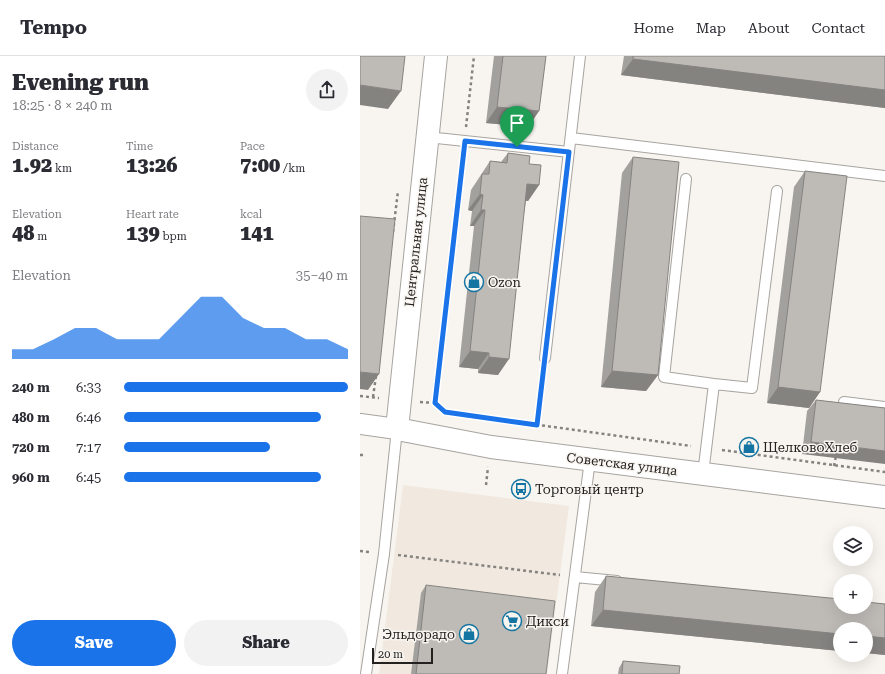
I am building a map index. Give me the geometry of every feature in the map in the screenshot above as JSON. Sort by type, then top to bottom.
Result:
[{"type":"street","name":"Центральная улица","points":[[397,428],[436,56]]},
{"type":"street","name":"Советская улица","points":[[360,424],[397,428],[491,447],[885,497]]},
{"type":"lane","points":[[545,358],[580,56]]},
{"type":"lane","points":[[427,137],[569,152]]},
{"type":"lane","points":[[571,138],[885,176]]},
{"type":"lane","points":[[686,179],[664,377],[714,384],[752,388],[777,191]]},
{"type":"lane","points":[[703,474],[714,384]]},
{"type":"lane","points":[[844,402],[885,407]]},
{"type":"lane","points":[[366,674],[384,554],[397,428]]},
{"type":"lane","points":[[562,674],[590,460]]},
{"type":"lane","points":[[575,577],[629,582]]},
{"type":"path","points":[[474,56],[435,403],[445,412],[885,472]]},
{"type":"path","points":[[393,239],[398,191]]},
{"type":"path","points":[[537,425],[545,358]]},
{"type":"path","points":[[373,397],[376,374]]},
{"type":"path","points":[[834,466],[836,452]]},
{"type":"path","points":[[360,551],[575,577]]},
{"type":"shaded area","points":[[403,485],[569,506],[547,674],[379,674]]},
{"type":"building","points":[[360,56],[405,56],[401,91],[360,85]]},
{"type":"building","points":[[503,56],[546,56],[539,111],[497,107]]},
{"type":"building","points":[[633,56],[885,56],[885,90],[633,59]]},
{"type":"building","points":[[508,153],[530,156],[529,164],[541,165],[539,185],[527,184],[509,359],[489,357],[489,353],[470,351],[485,210],[481,210],[483,195],[480,194],[482,174],[489,174],[490,161],[507,163]]},
{"type":"building","points":[[633,157],[679,162],[658,375],[612,371]]},
{"type":"building","points":[[805,171],[847,176],[820,392],[778,387]]},
{"type":"building","points":[[360,216],[395,219],[379,374],[360,372]]},
{"type":"building","points":[[816,400],[885,408],[885,451],[811,442]]},
{"type":"building","points":[[606,576],[833,598],[833,614],[873,614],[873,603],[885,604],[885,638],[873,637],[873,622],[833,622],[833,633],[603,610]]},
{"type":"building","points":[[426,585],[555,601],[546,674],[416,674]]},
{"type":"building","points":[[623,661],[680,666],[679,674],[622,674]]},
{"type":"place","name":"Ozon","points":[[474,282]]},
{"type":"place","name":"ЩелковоХлеб","points":[[749,447]]},
{"type":"place","name":"Торговый центр","points":[[521,489]]},
{"type":"place","name":"Дикси","points":[[512,621]]},
{"type":"place","name":"Эльдорадо","points":[[469,634]]},
{"type":"route","points":[[465,141],[517,147],[569,152],[537,425],[445,412],[435,403],[465,141]]}]
